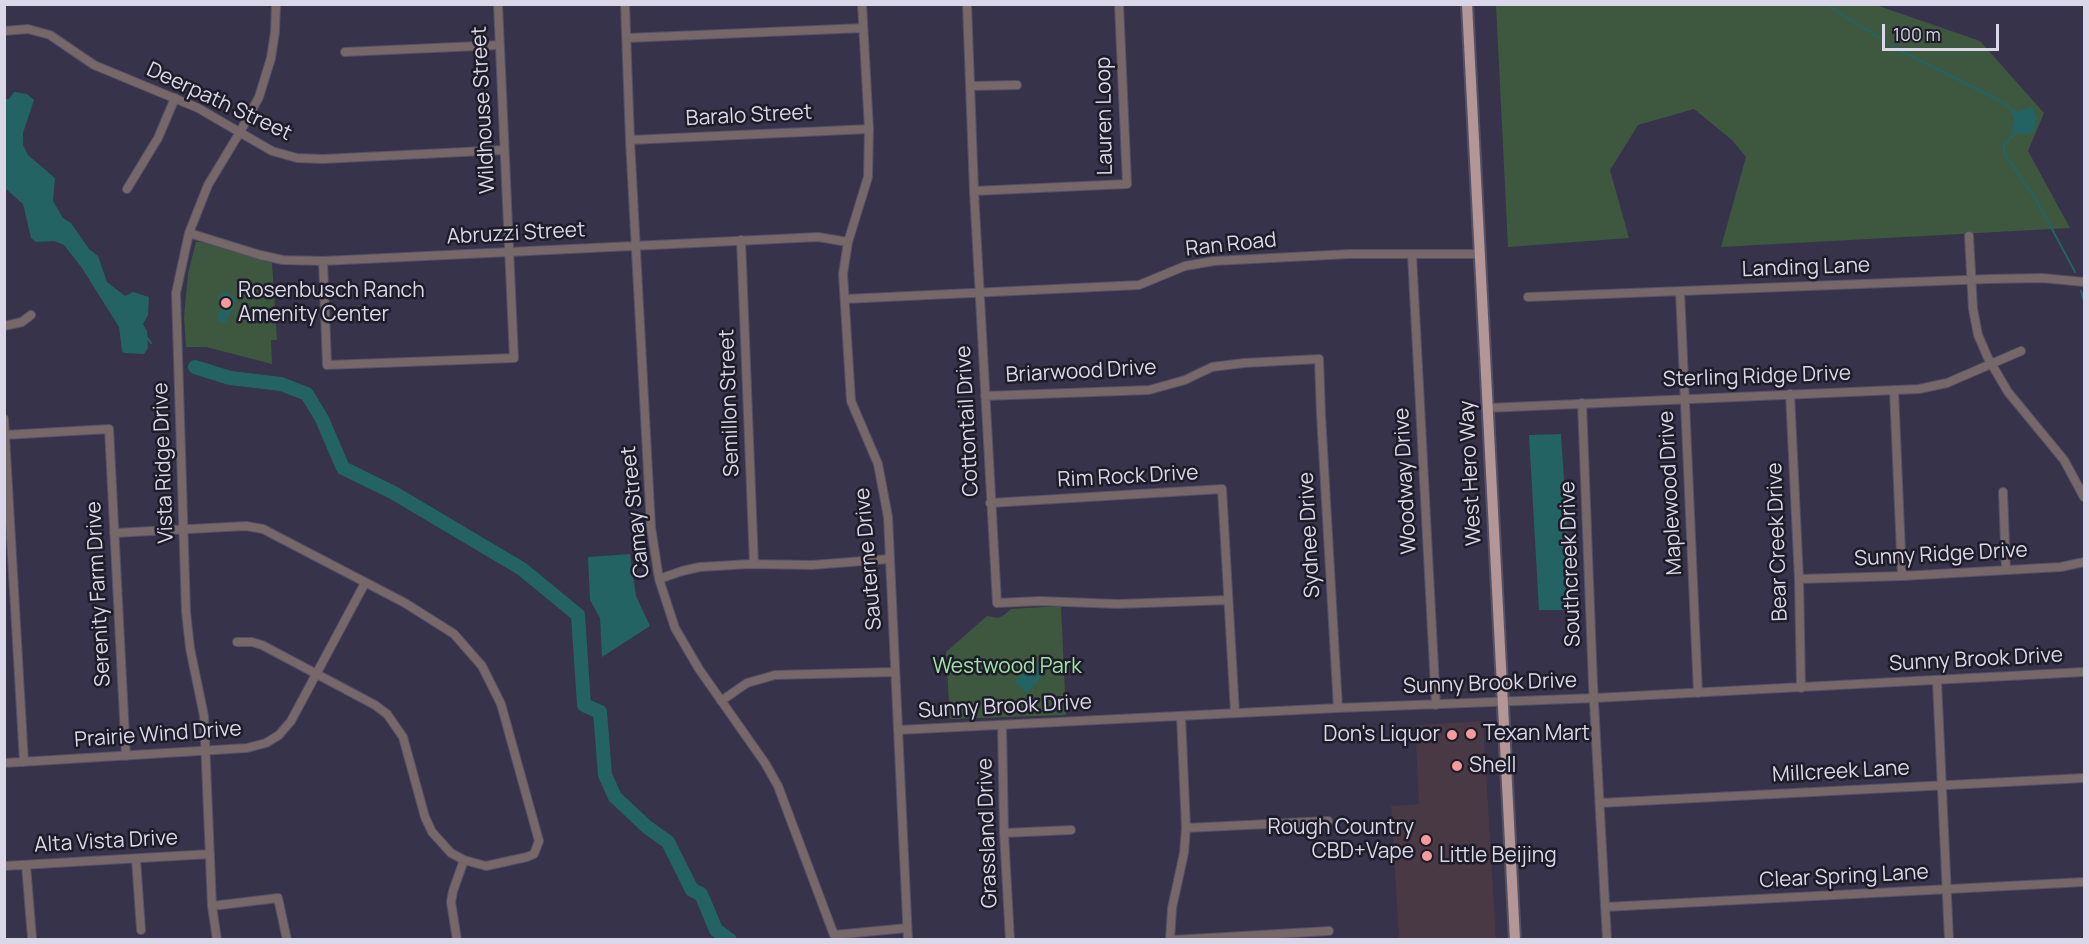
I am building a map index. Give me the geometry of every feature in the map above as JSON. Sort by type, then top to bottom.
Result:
[{"type":"main road","name":"West Hero Way","points":[[1467,4],[1515,939]]},
{"type":"street","name":"Vista Ridge Drive","points":[[217,939],[212,906],[204,716],[190,648],[186,612],[176,292],[189,233],[208,185],[259,97],[271,58],[276,4]]},
{"type":"street","name":"Wildhouse Street","points":[[323,261],[327,365],[514,358],[498,4]]},
{"type":"street","name":"Camay Street","points":[[625,4],[651,527],[659,579],[675,628],[778,786],[834,935],[907,928]]},
{"type":"street","name":"Sauterne Drive","points":[[862,4],[869,129],[868,177],[848,242],[843,274],[851,401],[878,465],[888,517],[908,939]]},
{"type":"street","name":"Cottontail Drive","points":[[967,4],[974,191],[997,603],[1040,601],[1118,604],[1228,600]]},
{"type":"street","name":"Lauren Loop","points":[[974,191],[1127,184],[1119,4]]},
{"type":"street","points":[[627,38],[863,28]]},
{"type":"street","name":"Deerpath Street","points":[[4,31],[28,29],[50,35],[94,65],[175,98],[205,112],[273,151],[297,158],[323,159],[504,150]]},
{"type":"street","points":[[345,52],[500,45]]},
{"type":"street","points":[[971,86],[1017,85]]},
{"type":"street","points":[[127,189],[158,138],[175,98]]},
{"type":"street","name":"Baralo Street","points":[[630,140],[869,129]]},
{"type":"street","name":"Abruzzi Street","points":[[189,233],[283,260],[323,261],[818,237],[848,242]]},
{"type":"street","points":[[1969,236],[1973,309],[1978,335],[2008,392],[2064,460],[2085,497]]},
{"type":"street","name":"Semillon Street","points":[[741,240],[754,564]]},
{"type":"street","name":"Ran Road","points":[[845,299],[1139,285],[1185,266],[1214,261],[1349,254],[1480,254]]},
{"type":"street","name":"Woodway Drive","points":[[1412,255],[1436,705]]},
{"type":"street","name":"Landing Lane","points":[[1528,297],[1971,279],[2042,278],[2085,282]]},
{"type":"street","name":"Maplewood Drive","points":[[1680,291],[1698,693]]},
{"type":"street","points":[[4,326],[22,322],[31,315]]},
{"type":"street","name":"Sterling Ridge Drive","points":[[1487,408],[1919,388],[1947,383],[2021,351]]},
{"type":"street","name":"Briarwood Drive","points":[[985,396],[1149,390],[1185,380],[1212,368],[1244,363],[1319,359]]},
{"type":"street","name":"Sydnee Drive","points":[[1319,359],[1338,708]]},
{"type":"street","points":[[1894,390],[1902,576]]},
{"type":"street","name":"Bear Creek Drive","points":[[1790,394],[1799,579],[1801,688]]},
{"type":"street","name":"Southcreek Drive","points":[[1582,403],[1607,939]]},
{"type":"street","points":[[4,419],[24,762]]},
{"type":"street","name":"Serenity Farm Drive","points":[[5,435],[109,429],[126,756]]},
{"type":"street","name":"Rim Rock Drive","points":[[990,503],[1222,489],[1234,713]]},
{"type":"street","points":[[2003,492],[2006,570]]},
{"type":"street","points":[[114,533],[246,526],[263,529],[445,627],[482,666],[501,704],[537,835],[538,847],[534,854],[486,866],[464,861],[451,853],[432,832],[424,817],[403,737],[394,722],[375,705],[262,645],[237,642]]},
{"type":"street","points":[[659,579],[700,567],[754,564],[812,565],[890,560]]},
{"type":"street","name":"Sunny Ridge Drive","points":[[1799,579],[2061,567],[2085,562]]},
{"type":"street","name":"Prairie Wind Drive","points":[[4,763],[248,748],[266,743],[279,735],[291,722],[365,583]]},
{"type":"street","points":[[721,701],[747,683],[775,675],[895,672]]},
{"type":"street","name":"Sunny Brook Drive","points":[[898,730],[1801,688],[2085,672]]},
{"type":"street","points":[[1938,681],[1949,939]]},
{"type":"street","points":[[1181,716],[1186,828],[1184,853],[1172,908],[1172,939],[1329,931]]},
{"type":"street","name":"Grassland Drive","points":[[1002,725],[1004,833],[1010,939]]},
{"type":"street","name":"Millcreek Lane","points":[[1600,803],[2085,778]]},
{"type":"street","points":[[1186,828],[1328,821]]},
{"type":"street","points":[[1004,833],[1071,830]]},
{"type":"street","name":"Alta Vista Drive","points":[[4,866],[210,854]]},
{"type":"street","points":[[136,858],[141,930]]},
{"type":"street","points":[[457,939],[451,902],[464,861]]},
{"type":"street","points":[[26,865],[32,938]]},
{"type":"street","name":"Clear Spring Lane","points":[[1605,906],[2085,882]]},
{"type":"street","points":[[212,906],[278,898],[287,939]]},
{"type":"shaded area","points":[[14,92],[27,94],[34,100],[23,133],[23,145],[28,155],[55,178],[53,201],[63,218],[71,223],[89,249],[98,256],[107,282],[125,296],[133,292],[149,297],[148,315],[143,324],[147,331],[148,348],[144,354],[122,351],[119,327],[82,268],[64,245],[54,241],[36,242],[31,238],[23,204],[5,188],[5,99],[9,99]]},
{"type":"shaded area","points":[[2033,107],[2037,119],[2032,133],[2021,134],[2012,130],[2014,118],[2009,108],[2018,112]]},
{"type":"shaded area","points":[[225,292],[235,297],[236,302],[226,322],[220,323],[217,318],[222,307],[218,296]]},
{"type":"shaded area","points":[[1561,434],[1571,584],[1567,610],[1539,610],[1529,435]]},
{"type":"shaded area","points":[[630,554],[636,596],[650,626],[602,657],[600,618],[590,600],[588,557]]},
{"type":"shaded area","points":[[1034,661],[1046,672],[1027,693],[1015,682]]},
{"type":"shaded area","points":[[1483,721],[1496,939],[1399,939],[1391,806],[1419,804],[1415,725]]},
{"type":"green space","points":[[1496,5],[1876,5],[1980,41],[2044,113],[2028,151],[2070,228],[1721,247],[1746,157],[1732,140],[1694,109],[1638,125],[1610,170],[1629,238],[1508,247]]},
{"type":"green space","points":[[196,242],[272,263],[277,340],[271,340],[272,364],[206,347],[186,347],[184,317],[188,274]]},
{"type":"green space","name":"Westwood Park","points":[[1061,606],[1066,715],[950,719],[946,652],[987,616],[998,618],[1011,609]]},
{"type":"waterway","points":[[1825,4],[1899,50],[2006,104],[2010,109]]},
{"type":"waterway","points":[[2017,131],[2004,145],[2004,153],[2037,201],[2075,272]]},
{"type":"waterway","points":[[2081,291],[2084,301]]},
{"type":"waterway","points":[[146,336],[151,343]]},
{"type":"waterway","points":[[195,367],[230,378],[281,384],[307,394],[322,419],[343,468],[394,493],[522,569],[578,615],[584,705],[600,712],[605,775],[615,797],[647,827],[668,842],[692,890],[701,894],[716,930],[730,940]]},
{"type":"place","name":"Rosenbusch Ranch Amenity Center","points":[[226,303]]},
{"type":"place","name":"Texan Mart","points":[[1471,734]]},
{"type":"place","name":"Don's Liquor","points":[[1452,735]]},
{"type":"place","name":"Shell","points":[[1457,766]]},
{"type":"place","name":"Rough Country CBD+Vape","points":[[1426,840]]},
{"type":"place","name":"Little Beijing","points":[[1427,856]]}]
